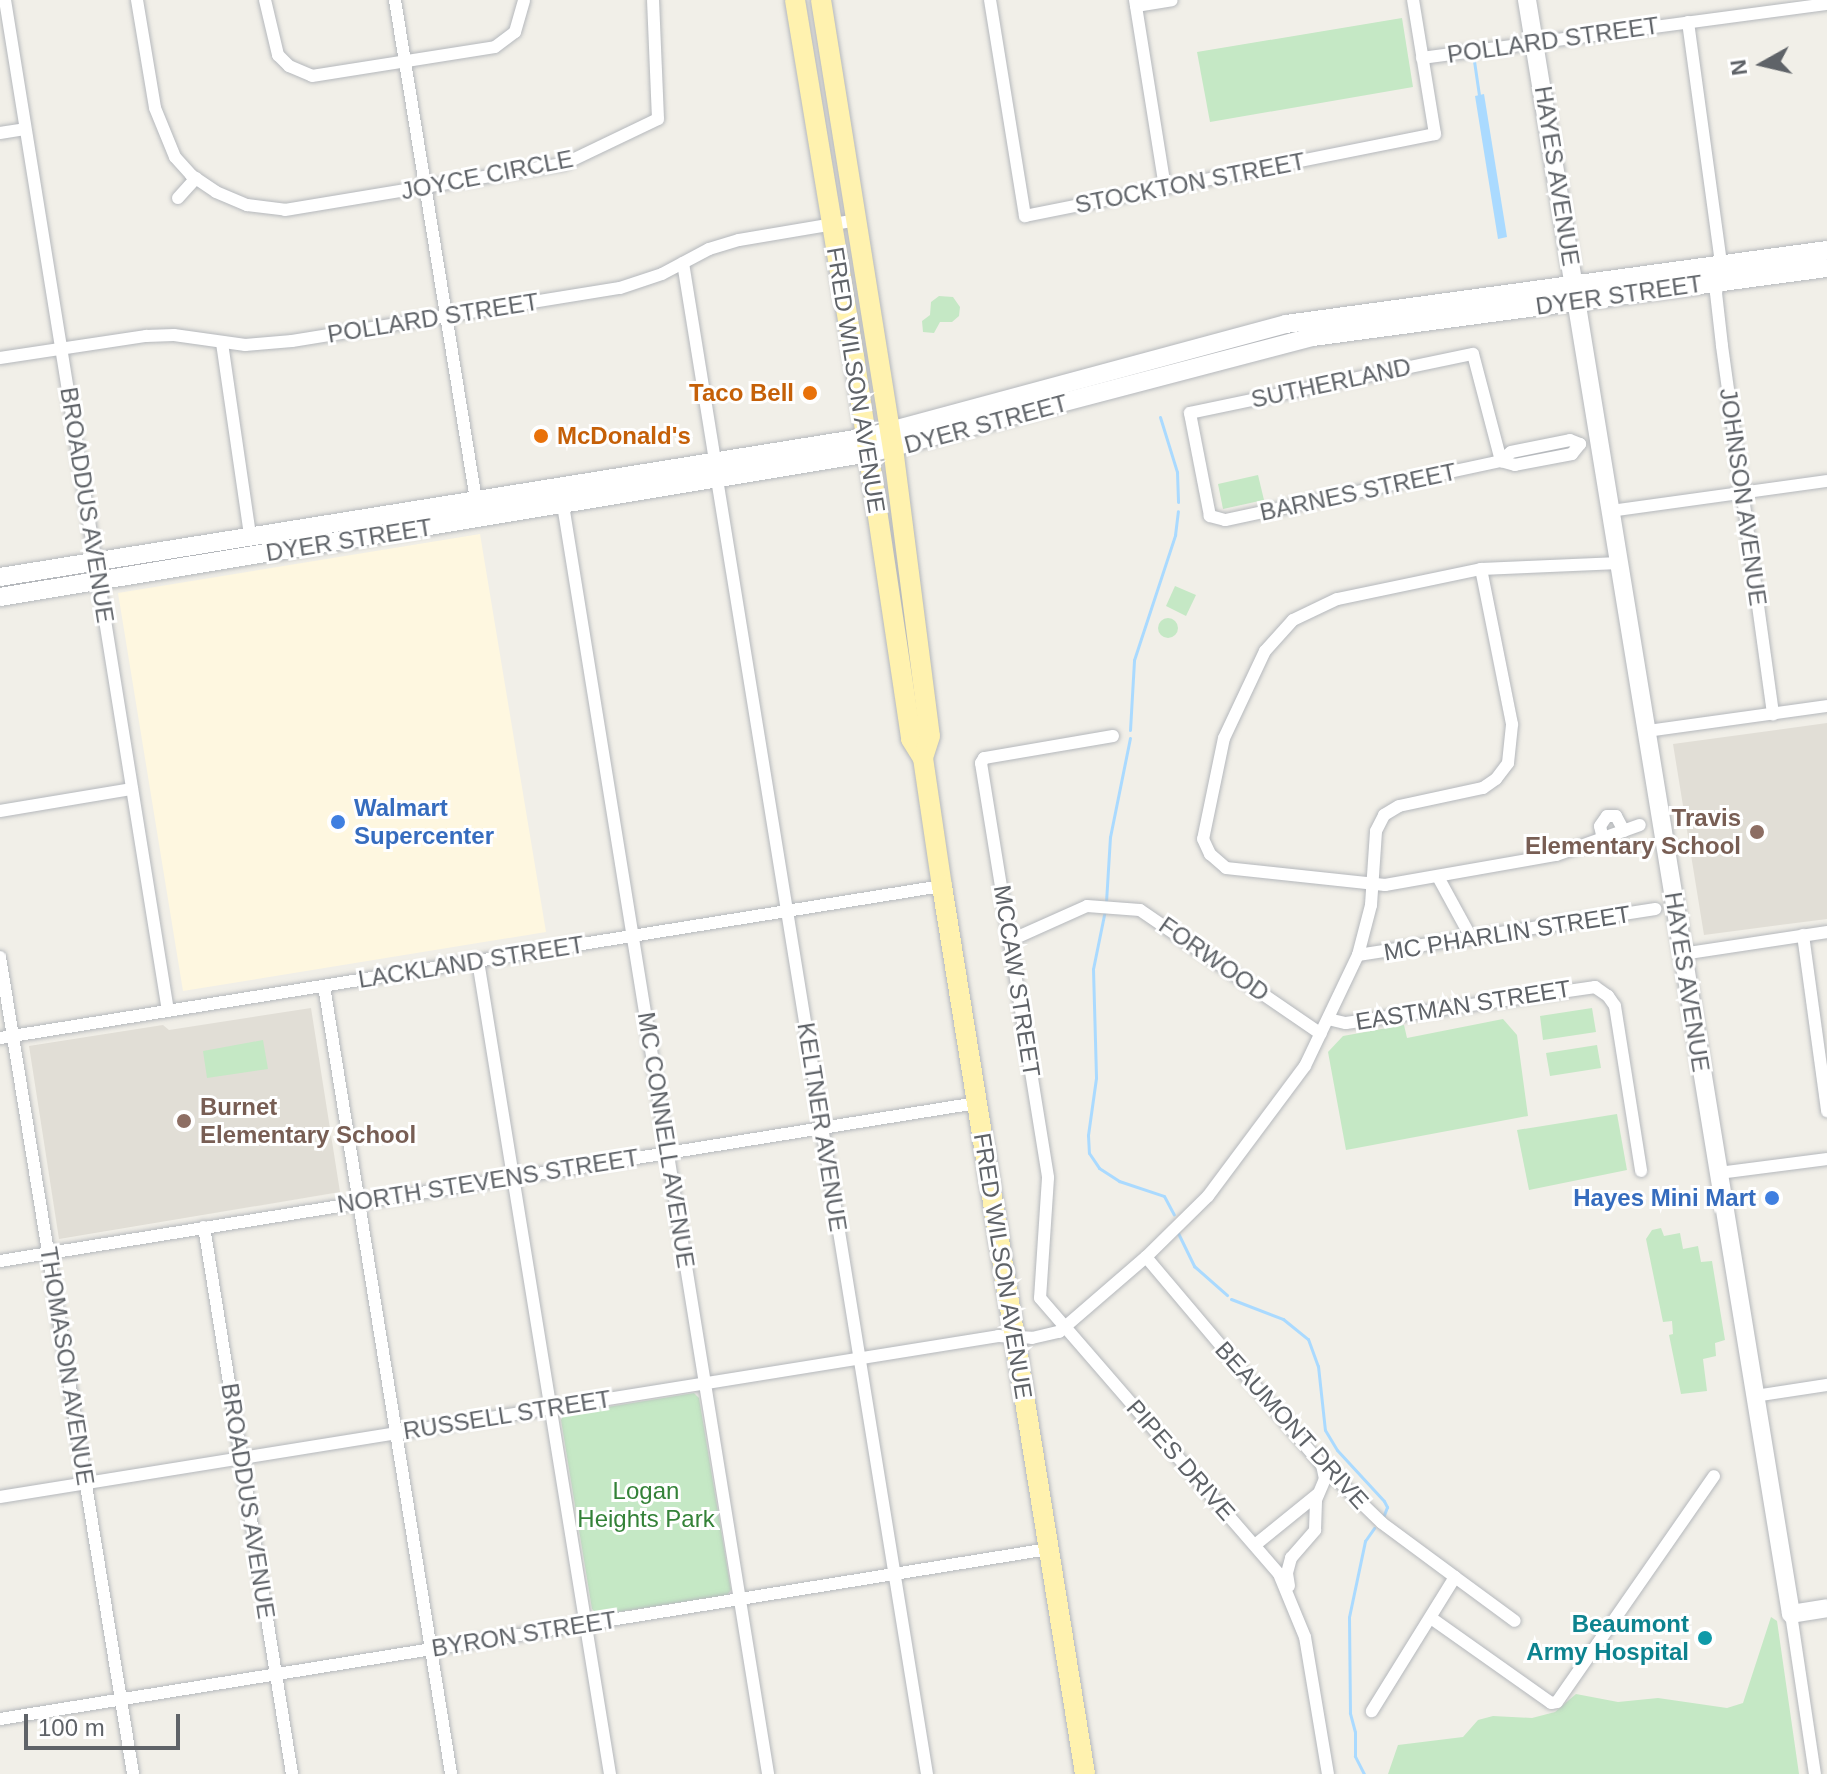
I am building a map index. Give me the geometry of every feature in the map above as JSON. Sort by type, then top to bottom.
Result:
[{"type":"main road","name":"FRED WILSON AVENUE","points":[[795,0],[868,445],[911,739],[923,758],[1085,1774]]},
{"type":"main road","name":"FRED WILSON AVENUE","points":[[821,0],[892,440],[930,736],[923,758]]},
{"type":"main road","name":"HAYES AVENUE","points":[[1527,0],[1576,292],[1589,442],[1610,511],[1619,563],[1791,1614]]},
{"type":"main road","name":"DYER STREET","points":[[0,597],[97,570],[250,536],[607,479],[716,470],[868,445],[1291,342],[1576,292],[1720,273],[1827,250]]},
{"type":"main road","points":[[1781,273],[1827,259]]},
{"type":"main road","name":"DYER STREET","points":[[1720,273],[1781,273],[1827,268]]},
{"type":"main road","name":"DYER STREET","points":[[0,577],[253,556],[676,486],[716,470]]},
{"type":"main road","points":[[563,505],[566,494],[590,490],[607,479]]},
{"type":"main road","points":[[429,527],[435,520],[474,508],[476,500]]},
{"type":"main road","points":[[253,556],[259,545],[300,537],[314,526]]},
{"type":"main road","points":[[1791,1614],[1827,1608]]},
{"type":"street","name":"BROADDUS AVENUE","points":[[5,0],[168,1011]]},
{"type":"street","name":"JOYCE CIRCLE","points":[[137,0],[162,131],[175,157],[196,178],[232,200],[285,210],[564,164],[658,119],[653,0]]},
{"type":"street","points":[[265,0],[278,55],[289,66],[307,75],[405,63],[504,43],[520,23],[524,0]]},
{"type":"street","points":[[395,0],[476,500]]},
{"type":"street","name":"STOCKTON STREET","points":[[990,0],[1025,216],[1435,134],[1413,0]]},
{"type":"street","points":[[1165,187],[1135,3],[1172,0]]},
{"type":"street","name":"POLLARD STREET","points":[[1422,58],[1827,4]]},
{"type":"street","name":"JOHNSON AVENUE","points":[[1688,22],[1720,273],[1716,293],[1773,714]]},
{"type":"street","points":[[0,133],[25,129]]},
{"type":"street","points":[[178,198],[196,178]]},
{"type":"street","name":"POLLARD STREET","points":[[0,358],[174,335],[222,343],[267,344],[620,288],[709,249],[739,240],[857,220]]},
{"type":"street","name":"KELTNER AVENUE","points":[[683,263],[927,1774]]},
{"type":"street","points":[[222,343],[250,536]]},
{"type":"street","name":"SUTHERLAND","points":[[1215,520],[1207,511],[1190,413],[1473,354],[1501,461]]},
{"type":"street","name":"BARNES STREET","points":[[1215,520],[1501,461],[1511,452],[1570,440],[1589,442]]},
{"type":"street","points":[[1610,511],[1827,481]]},
{"type":"street","name":"MC CONNELL AVENUE","points":[[563,505],[768,1774]]},
{"type":"street","points":[[1619,563],[1481,569],[1337,599],[1293,620],[1265,651],[1220,747],[1203,833],[1207,849],[1217,863],[1235,870],[1374,885],[1438,877],[1556,855],[1640,825]]},
{"type":"street","points":[[1064,1328],[1146,1257],[1219,1183],[1305,1066],[1358,955],[1374,885],[1376,831],[1384,815],[1399,806],[1483,788],[1496,779],[1508,763],[1512,724],[1481,569]]},
{"type":"street","points":[[1647,731],[1827,706]]},
{"type":"street","name":"MCCAW STREET","points":[[1064,1328],[1040,1298],[1049,1188],[982,761],[1113,736]]},
{"type":"street","points":[[0,811],[132,789]]},
{"type":"street","points":[[1603,839],[1600,826],[1607,816],[1616,816],[1624,831]]},
{"type":"street","points":[[1438,877],[1472,939]]},
{"type":"street","name":"LACKLAND STREET","points":[[6,1037],[942,886]]},
{"type":"street","name":"FORWOOD","points":[[1011,940],[1087,906],[1140,910],[1321,1034]]},
{"type":"street","name":"MC PHARLIN STREET","points":[[1358,955],[1655,909]]},
{"type":"street","points":[[1682,954],[1827,932]]},
{"type":"street","points":[[1803,935],[1827,1111]]},
{"type":"street","name":"THOMASON AVENUE","points":[[0,957],[6,1037],[48,1253],[133,1774]]},
{"type":"street","points":[[478,961],[610,1774]]},
{"type":"street","name":"EASTMAN STREET","points":[[1328,1019],[1346,1023],[1586,985],[1600,989],[1615,1006],[1641,1171]]},
{"type":"street","points":[[324,986],[451,1774]]},
{"type":"street","name":"NORTH STEVENS STREET","points":[[0,1261],[977,1103]]},
{"type":"street","points":[[1719,1173],[1827,1159]]},
{"type":"street","name":"BROADDUS AVENUE","points":[[204,1227],[292,1774]]},
{"type":"street","name":"BEAUMONT DRIVE","points":[[1146,1257],[1322,1465],[1382,1523],[1515,1621]]},
{"type":"street","name":"RUSSELL STREET","points":[[0,1497],[998,1336],[1032,1338],[1064,1328]]},
{"type":"street","name":"PIPES DRIVE","points":[[1064,1328],[1272,1564],[1291,1597]]},
{"type":"street","points":[[1755,1396],[1827,1385]]},
{"type":"street","name":"PIPES DRIVE","points":[[1322,1465],[1325,1479],[1318,1494],[1315,1530],[1291,1558],[1287,1573],[1291,1597],[1309,1654],[1328,1774]]},
{"type":"street","points":[[1431,1618],[1551,1703],[1557,1702],[1714,1476]]},
{"type":"street","points":[[1255,1545],[1318,1494]]},
{"type":"street","name":"BYRON STREET","points":[[0,1719],[1049,1549]]},
{"type":"street","points":[[1372,1711],[1455,1577]]},
{"type":"street","name":"HAYES AVENUE","points":[[1791,1614],[1815,1774]]},
{"type":"shaded area","points":[[480,534],[546,932],[183,991],[118,593]]},
{"type":"shaded area","name":"Travis Elementary School","points":[[1827,723],[1827,919],[1704,935],[1673,744]]},
{"type":"shaded area","name":"Burnet Elementary School","points":[[311,1008],[340,1192],[59,1239],[29,1046],[163,1025],[169,1030]]},
{"type":"green space","points":[[1402,18],[1413,87],[1210,122],[1197,52]]},
{"type":"green space","points":[[939,296],[953,297],[960,307],[959,316],[952,322],[940,322],[934,333],[923,332],[922,321],[930,315],[931,302]]},
{"type":"green space","points":[[1258,475],[1264,500],[1223,509],[1218,484]]},
{"type":"green space","points":[[1175,586],[1196,595],[1186,616],[1166,606]]},
{"type":"green space","points":[[1164,618],[1172,618],[1178,628],[1172,638],[1164,638],[1158,632],[1158,624]]},
{"type":"green space","points":[[1592,1008],[1596,1032],[1543,1040],[1540,1016]]},
{"type":"green space","points":[[1503,1019],[1517,1035],[1528,1116],[1346,1150],[1328,1052],[1343,1036],[1404,1025],[1407,1038]]},
{"type":"green space","points":[[263,1040],[268,1069],[207,1078],[203,1051]]},
{"type":"green space","points":[[1597,1045],[1601,1068],[1550,1076],[1546,1053]]},
{"type":"green space","points":[[1617,1114],[1627,1170],[1529,1190],[1517,1130]]},
{"type":"green space","points":[[1661,1228],[1664,1236],[1680,1233],[1683,1249],[1698,1246],[1701,1262],[1712,1261],[1725,1340],[1715,1343],[1716,1356],[1703,1359],[1707,1391],[1681,1394],[1669,1335],[1673,1334],[1672,1321],[1663,1322],[1646,1239],[1652,1230]]},
{"type":"green space","name":"Logan Heights Park","points":[[694,1393],[699,1398],[731,1590],[727,1595],[598,1615],[592,1609],[561,1420],[564,1414]]},
{"type":"green space","points":[[1771,1617],[1777,1621],[1799,1774],[1388,1774],[1398,1745],[1463,1737],[1478,1720],[1493,1716],[1532,1718],[1555,1712],[1576,1694],[1618,1702],[1658,1698],[1727,1708],[1743,1703]]},
{"type":"water","points":[[1484,94],[1507,237],[1498,239],[1475,96]]},
{"type":"waterway","points":[[1473,54],[1479,95]]},
{"type":"waterway","points":[[1160,417],[1177,472],[1178,502]]},
{"type":"waterway","points":[[1130,730],[1134,660],[1175,535],[1178,511]]},
{"type":"waterway","points":[[1106,902],[1110,837],[1130,738]]},
{"type":"waterway","points":[[1105,910],[1093,969],[1096,1078],[1088,1135],[1089,1153],[1099,1168],[1119,1181],[1164,1196],[1174,1215]]},
{"type":"waterway","points":[[1178,1233],[1194,1266],[1227,1295]]},
{"type":"waterway","points":[[1231,1299],[1283,1319],[1308,1339],[1318,1366],[1325,1430],[1337,1450],[1384,1501],[1387,1507],[1384,1515]]},
{"type":"waterway","points":[[1364,1774],[1355,1756],[1355,1732],[1350,1713],[1349,1617],[1365,1541],[1374,1528]]},
{"type":"place","name":"Taco Bell","points":[[810,393]]},
{"type":"place","name":"McDonald's","points":[[541,436]]},
{"type":"place","name":"Walmart Supercenter","points":[[338,822]]},
{"type":"place","name":"Travis Elementary School","points":[[1757,832]]},
{"type":"place","name":"Burnet Elementary School","points":[[184,1121]]},
{"type":"place","name":"Hayes Mini Mart","points":[[1772,1198]]},
{"type":"place","name":"Beaumont Army Hospital","points":[[1705,1638]]}]
